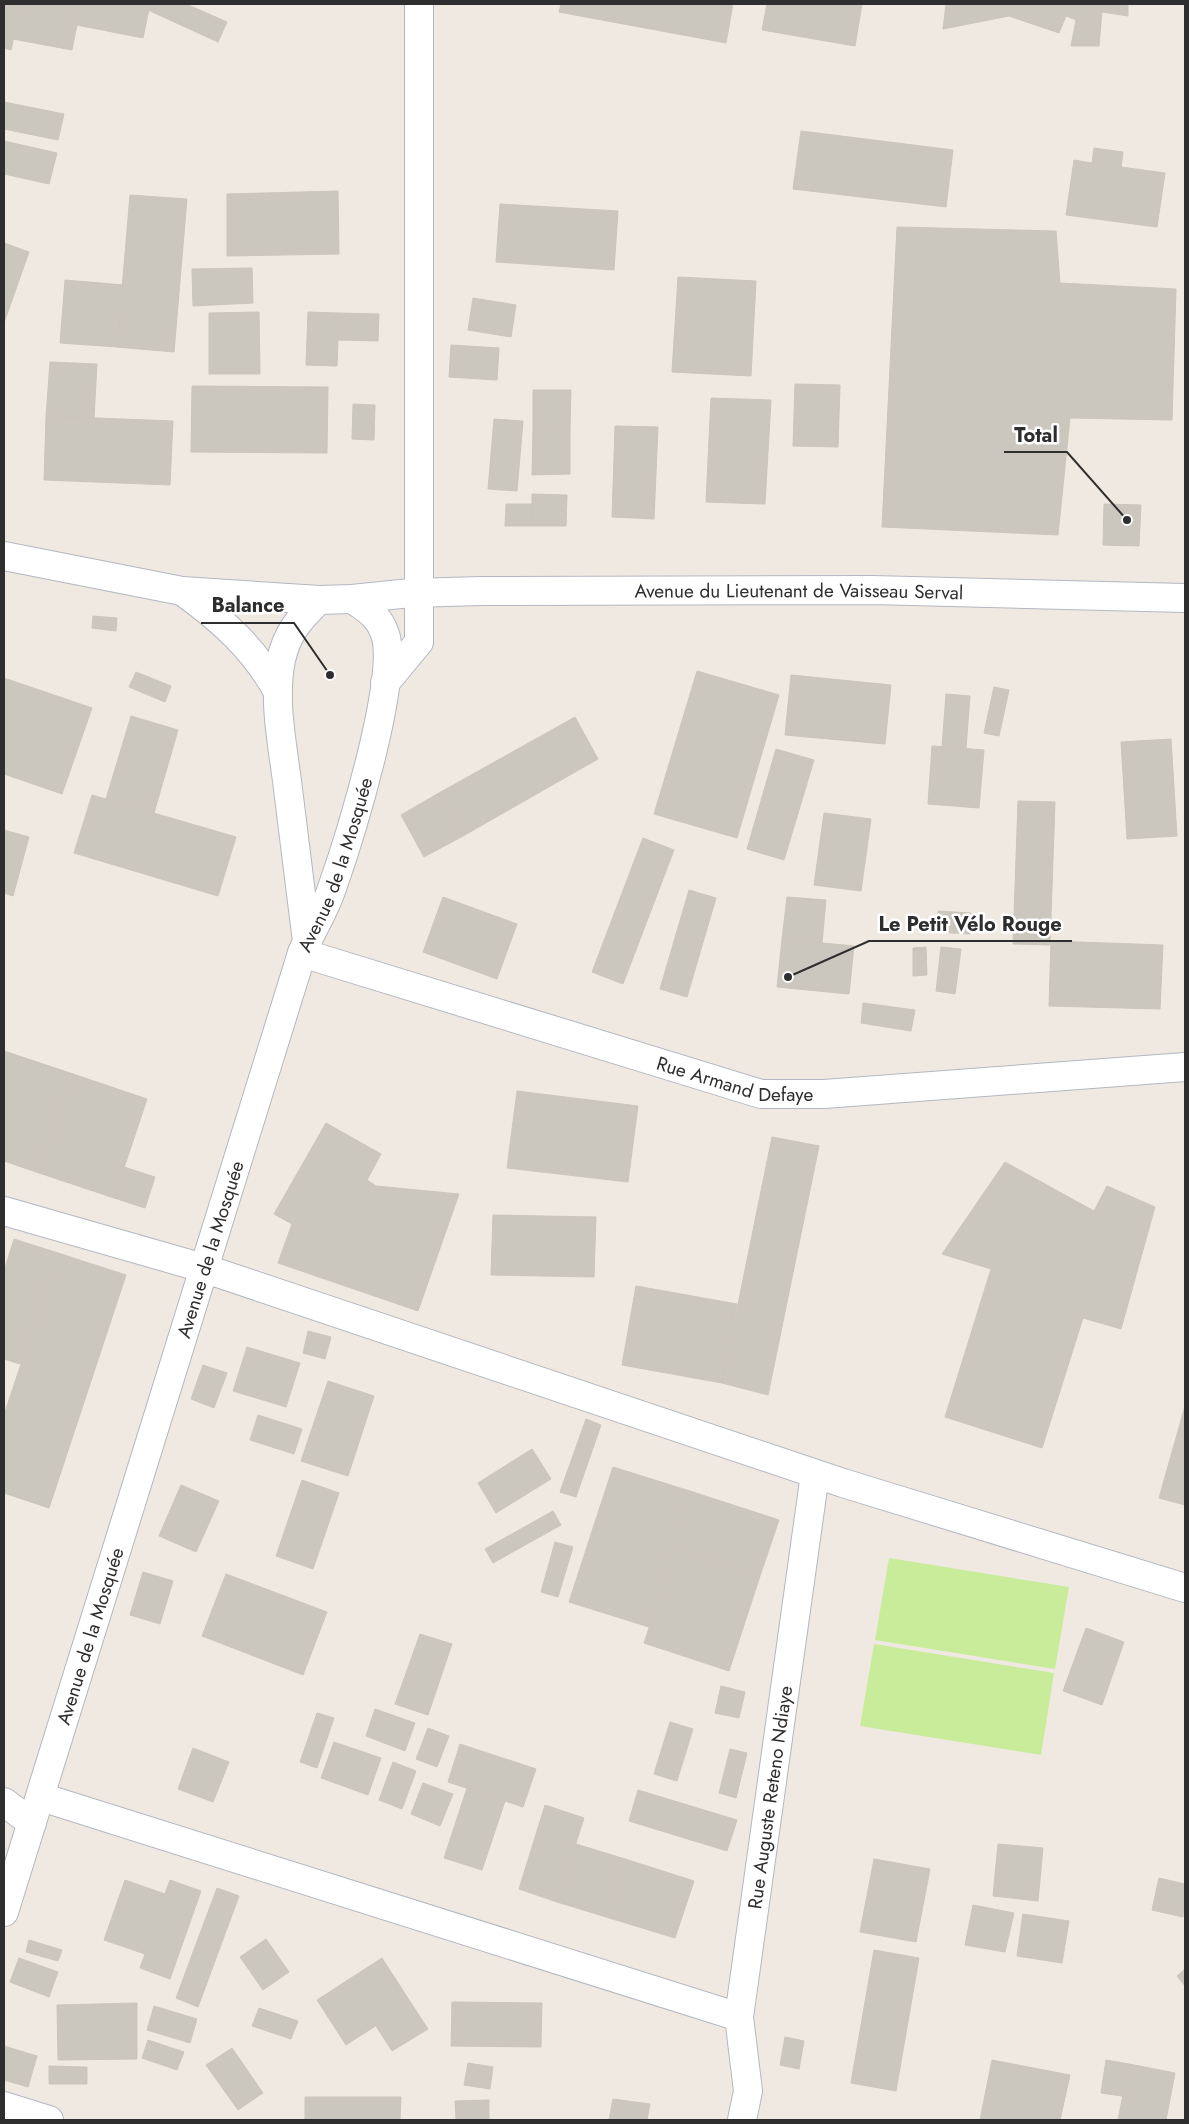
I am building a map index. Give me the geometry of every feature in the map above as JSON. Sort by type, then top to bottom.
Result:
[{"type":"street","points":[[385,682],[420,642],[415,593],[418,4]]},
{"type":"street","name":"Avenue du Lieutenant de Vaisseau Serval","points":[[4,556],[182,591],[319,600],[352,600],[415,593],[872,590],[1185,598]]},
{"type":"street","points":[[182,591],[224,622],[241,638],[258,660],[278,692]]},
{"type":"street","points":[[305,947],[278,692],[281,660],[286,642],[297,620],[319,600]]},
{"type":"street","name":"Avenue de la Mosquée","points":[[4,1912],[203,1268],[305,947],[332,889],[364,783],[378,726],[388,659],[386,635],[380,622],[372,612],[352,600]]},
{"type":"street","name":"Rue Armand Defaye","points":[[305,947],[761,1094],[824,1094],[1185,1067]]},
{"type":"street","points":[[4,1211],[203,1268],[815,1474],[1185,1588]]},
{"type":"street","name":"Rue Auguste Reteno Ndiaye","points":[[742,2120],[748,2091],[739,2017],[815,1474]]},
{"type":"street","points":[[41,1797],[739,2017]]},
{"type":"street","points":[[4,1802],[32,1823]]},
{"type":"street","points":[[4,2106],[49,2120]]},
{"type":"green space","points":[[889,1558],[1069,1587],[1055,1669],[875,1640]]},
{"type":"green space","points":[[874,1644],[1054,1673],[1041,1755],[860,1726]]},
{"type":"building","points":[[4,4],[21,4],[11,50],[4,48]]},
{"type":"building","points":[[21,4],[81,4],[72,50],[13,39]]},
{"type":"building","points":[[81,4],[150,4],[143,38],[77,25]]},
{"type":"building","points":[[150,4],[186,4],[227,22],[218,42],[148,10]]},
{"type":"building","points":[[561,4],[733,4],[726,43],[559,12]]},
{"type":"building","points":[[767,4],[862,4],[855,46],[762,30]]},
{"type":"building","points":[[946,4],[1128,4],[1128,16],[1102,12],[1099,46],[1071,46],[1076,20],[1066,16],[1059,33],[1009,16],[943,29]]},
{"type":"building","points":[[4,102],[64,114],[58,140],[4,129]]},
{"type":"building","points":[[801,131],[953,150],[946,207],[793,189]]},
{"type":"building","points":[[4,141],[57,153],[49,184],[4,174]]},
{"type":"building","points":[[1094,148],[1123,152],[1121,167],[1165,173],[1157,227],[1066,215],[1074,160],[1092,163]]},
{"type":"building","points":[[338,191],[339,254],[227,256],[227,194]]},
{"type":"building","points":[[130,195],[187,199],[174,352],[117,347]]},
{"type":"building","points":[[500,204],[618,211],[614,270],[496,262]]},
{"type":"building","points":[[897,227],[1056,231],[1060,283],[1176,289],[1172,420],[1070,418],[1058,535],[882,527]]},
{"type":"building","points":[[4,243],[29,252],[4,323]]},
{"type":"building","points":[[252,268],[253,303],[193,306],[192,269]]},
{"type":"building","points":[[678,277],[756,281],[751,376],[672,372]]},
{"type":"building","points":[[65,280],[123,285],[117,347],[60,343]]},
{"type":"building","points":[[473,298],[516,305],[511,337],[468,330]]},
{"type":"building","points":[[259,312],[260,374],[209,374],[209,313]]},
{"type":"building","points":[[308,312],[339,313],[337,366],[306,365]]},
{"type":"building","points":[[339,313],[379,314],[378,341],[338,340]]},
{"type":"building","points":[[451,345],[499,348],[497,380],[449,377]]},
{"type":"building","points":[[50,362],[97,364],[94,418],[46,416]]},
{"type":"building","points":[[795,384],[840,385],[838,447],[793,446]]},
{"type":"building","points":[[192,386],[328,387],[327,453],[191,452]]},
{"type":"building","points":[[533,390],[571,390],[570,429],[533,429]]},
{"type":"building","points":[[711,398],[771,400],[765,504],[706,502]]},
{"type":"building","points":[[353,404],[375,405],[374,440],[352,439]]},
{"type":"building","points":[[46,416],[173,421],[170,485],[44,480]]},
{"type":"building","points":[[494,419],[523,421],[517,491],[488,489]]},
{"type":"building","points":[[615,426],[658,427],[654,519],[612,517]]},
{"type":"building","points":[[533,429],[570,429],[570,474],[532,475]]},
{"type":"building","points":[[532,494],[567,495],[566,526],[532,526]]},
{"type":"building","points":[[506,504],[532,504],[532,526],[505,526]]},
{"type":"building","points":[[1104,504],[1141,505],[1139,546],[1103,545]]},
{"type":"building","points":[[93,616],[117,618],[116,631],[92,628]]},
{"type":"building","points":[[697,671],[779,695],[737,838],[654,814]]},
{"type":"building","points":[[136,672],[171,686],[165,702],[129,687]]},
{"type":"building","points":[[791,675],[891,685],[885,744],[785,735]]},
{"type":"building","points":[[4,678],[92,708],[62,794],[4,774]]},
{"type":"building","points":[[994,687],[1009,690],[999,736],[984,733]]},
{"type":"building","points":[[946,694],[970,696],[966,749],[942,747]]},
{"type":"building","points":[[131,716],[178,730],[154,813],[106,799]]},
{"type":"building","points":[[575,717],[598,759],[463,836],[439,793]]},
{"type":"building","points":[[1171,739],[1177,836],[1127,839],[1121,742]]},
{"type":"building","points":[[932,746],[984,750],[979,808],[928,804]]},
{"type":"building","points":[[776,749],[814,760],[784,860],[747,849]]},
{"type":"building","points":[[439,793],[463,836],[424,857],[401,815]]},
{"type":"building","points":[[92,795],[236,837],[218,896],[74,853]]},
{"type":"building","points":[[1018,801],[1055,802],[1050,945],[1013,944]]},
{"type":"building","points":[[824,813],[871,819],[861,891],[814,885]]},
{"type":"building","points":[[4,830],[29,837],[13,896],[4,893]]},
{"type":"building","points":[[643,838],[674,850],[623,984],[592,972]]},
{"type":"building","points":[[689,890],[716,898],[687,997],[660,989]]},
{"type":"building","points":[[443,897],[517,924],[497,979],[423,952]]},
{"type":"building","points":[[787,897],[826,900],[822,943],[782,939]]},
{"type":"building","points":[[938,911],[971,913],[970,934],[937,932]]},
{"type":"building","points":[[782,939],[854,946],[849,994],[777,987]]},
{"type":"building","points":[[1051,941],[1163,945],[1160,1009],[1049,1006]]},
{"type":"building","points":[[926,947],[927,975],[913,976],[913,948]]},
{"type":"building","points":[[941,947],[961,949],[955,994],[936,991]]},
{"type":"building","points":[[863,1003],[915,1010],[911,1031],[861,1023]]},
{"type":"building","points":[[4,1051],[73,1074],[39,1173],[4,1161]]},
{"type":"building","points":[[73,1074],[147,1099],[114,1198],[39,1173]]},
{"type":"building","points":[[517,1091],[638,1106],[628,1182],[507,1168]]},
{"type":"building","points":[[326,1123],[381,1154],[367,1180],[376,1186],[459,1194],[418,1311],[278,1263],[292,1224],[274,1214]]},
{"type":"building","points":[[772,1137],[819,1146],[768,1395],[722,1383]]},
{"type":"building","points":[[1005,1162],[1094,1211],[1107,1186],[1155,1207],[1121,1329],[1083,1318],[1042,1448],[945,1417],[991,1269],[942,1254]]},
{"type":"building","points":[[124,1167],[155,1177],[145,1208],[114,1198]]},
{"type":"building","points":[[493,1215],[596,1217],[594,1277],[491,1275]]},
{"type":"building","points":[[14,1239],[58,1253],[20,1364],[4,1359],[4,1271]]},
{"type":"building","points":[[58,1253],[126,1275],[49,1508],[4,1493],[4,1415]]},
{"type":"building","points":[[636,1286],[737,1304],[722,1383],[622,1365]]},
{"type":"building","points":[[308,1331],[331,1337],[325,1359],[303,1353]]},
{"type":"building","points":[[247,1347],[300,1363],[286,1407],[233,1391]]},
{"type":"building","points":[[203,1365],[227,1373],[214,1408],[191,1399]]},
{"type":"building","points":[[328,1381],[374,1396],[348,1476],[301,1461]]},
{"type":"building","points":[[1185,1406],[1185,1505],[1159,1498]]},
{"type":"building","points":[[258,1415],[302,1429],[294,1454],[250,1440]]},
{"type":"building","points":[[586,1419],[601,1425],[576,1497],[560,1492]]},
{"type":"building","points":[[532,1449],[551,1479],[496,1513],[478,1483]]},
{"type":"building","points":[[613,1467],[693,1492],[649,1627],[569,1602]]},
{"type":"building","points":[[302,1480],[339,1493],[313,1569],[276,1556]]},
{"type":"building","points":[[181,1485],[219,1501],[196,1552],[159,1536]]},
{"type":"building","points":[[693,1492],[779,1520],[760,1576],[675,1549]]},
{"type":"building","points":[[553,1511],[561,1525],[493,1563],[485,1549]]},
{"type":"building","points":[[555,1542],[573,1547],[558,1597],[541,1592]]},
{"type":"building","points":[[675,1549],[760,1576],[729,1671],[644,1643]]},
{"type":"building","points":[[143,1572],[173,1581],[160,1624],[130,1615]]},
{"type":"building","points":[[226,1574],[327,1612],[303,1675],[202,1636]]},
{"type":"building","points":[[1086,1628],[1124,1642],[1102,1705],[1063,1691]]},
{"type":"building","points":[[420,1634],[452,1644],[428,1715],[395,1704]]},
{"type":"building","points":[[721,1686],[745,1692],[739,1718],[715,1713]]},
{"type":"building","points":[[375,1709],[415,1723],[405,1751],[366,1736]]},
{"type":"building","points":[[317,1713],[334,1718],[317,1768],[300,1762]]},
{"type":"building","points":[[670,1722],[693,1729],[677,1781],[654,1774]]},
{"type":"building","points":[[428,1728],[449,1736],[437,1767],[416,1759]]},
{"type":"building","points":[[334,1742],[381,1758],[368,1795],[321,1778]]},
{"type":"building","points":[[460,1744],[536,1769],[523,1807],[448,1782]]},
{"type":"building","points":[[193,1748],[229,1762],[213,1802],[178,1789]]},
{"type":"building","points":[[730,1749],[747,1753],[736,1798],[719,1793]]},
{"type":"building","points":[[393,1762],[416,1771],[402,1809],[379,1800]]},
{"type":"building","points":[[423,1783],[453,1794],[440,1826],[411,1814]]},
{"type":"building","points":[[467,1788],[505,1801],[482,1870],[444,1858]]},
{"type":"building","points":[[638,1790],[737,1820],[727,1851],[629,1821]]},
{"type":"building","points":[[545,1805],[584,1818],[557,1902],[519,1889]]},
{"type":"building","points":[[576,1844],[625,1859],[606,1917],[557,1902]]},
{"type":"building","points":[[998,1844],[1043,1848],[1038,1901],[993,1896]]},
{"type":"building","points":[[625,1859],[694,1881],[675,1938],[606,1917]]},
{"type":"building","points":[[874,1859],[930,1869],[916,1942],[860,1932]]},
{"type":"building","points":[[1159,1878],[1185,1884],[1183,1917],[1152,1910]]},
{"type":"building","points":[[125,1880],[165,1894],[170,1880],[201,1891],[170,1979],[140,1968],[145,1954],[104,1940]]},
{"type":"building","points":[[217,1888],[239,1896],[198,2007],[176,1998]]},
{"type":"building","points":[[973,1905],[1014,1913],[1005,1952],[965,1945]]},
{"type":"building","points":[[1023,1914],[1069,1921],[1062,1963],[1017,1956]]},
{"type":"building","points":[[266,1939],[289,1972],[263,1990],[240,1957]]},
{"type":"building","points":[[29,1940],[62,1950],[58,1961],[26,1952]]},
{"type":"building","points":[[874,1950],[919,1958],[896,2091],[851,2083]]},
{"type":"building","points":[[19,1958],[58,1972],[49,1997],[10,1982]]},
{"type":"building","points":[[382,1958],[411,2003],[346,2045],[317,2000]]},
{"type":"building","points":[[1185,1969],[1185,1986],[1177,1976]]},
{"type":"building","points":[[452,2002],[542,2003],[541,2047],[451,2046]]},
{"type":"building","points":[[137,2003],[137,2059],[58,2060],[57,2005]]},
{"type":"building","points":[[411,2003],[428,2029],[392,2051],[376,2026]]},
{"type":"building","points":[[154,2006],[197,2019],[190,2043],[147,2030]]},
{"type":"building","points":[[259,2008],[298,2021],[291,2039],[252,2026]]},
{"type":"building","points":[[785,2037],[804,2041],[799,2069],[780,2065]]},
{"type":"building","points":[[148,2040],[184,2052],[177,2070],[142,2058]]},
{"type":"building","points":[[4,2046],[37,2056],[28,2087],[4,2080]]},
{"type":"building","points":[[232,2048],[263,2093],[238,2110],[206,2065]]},
{"type":"building","points":[[992,2060],[1070,2075],[1060,2120],[980,2120]]},
{"type":"building","points":[[1106,2060],[1129,2064],[1122,2096],[1101,2093]]},
{"type":"building","points":[[468,2063],[493,2067],[490,2089],[464,2085]]},
{"type":"building","points":[[1129,2064],[1175,2073],[1166,2120],[1118,2120]]},
{"type":"building","points":[[49,2066],[87,2067],[87,2084],[49,2084]]},
{"type":"building","points":[[305,2097],[401,2097],[400,2120],[305,2120]]},
{"type":"building","points":[[613,2099],[650,2104],[647,2120],[609,2120]]},
{"type":"building","points":[[489,2100],[489,2120],[456,2120],[455,2101]]},
{"type":"place","name":"Total","points":[[1127,520]]},
{"type":"place","name":"Balance","points":[[330,675]]},
{"type":"place","name":"Le Petit Vélo Rouge","points":[[788,977]]}]
